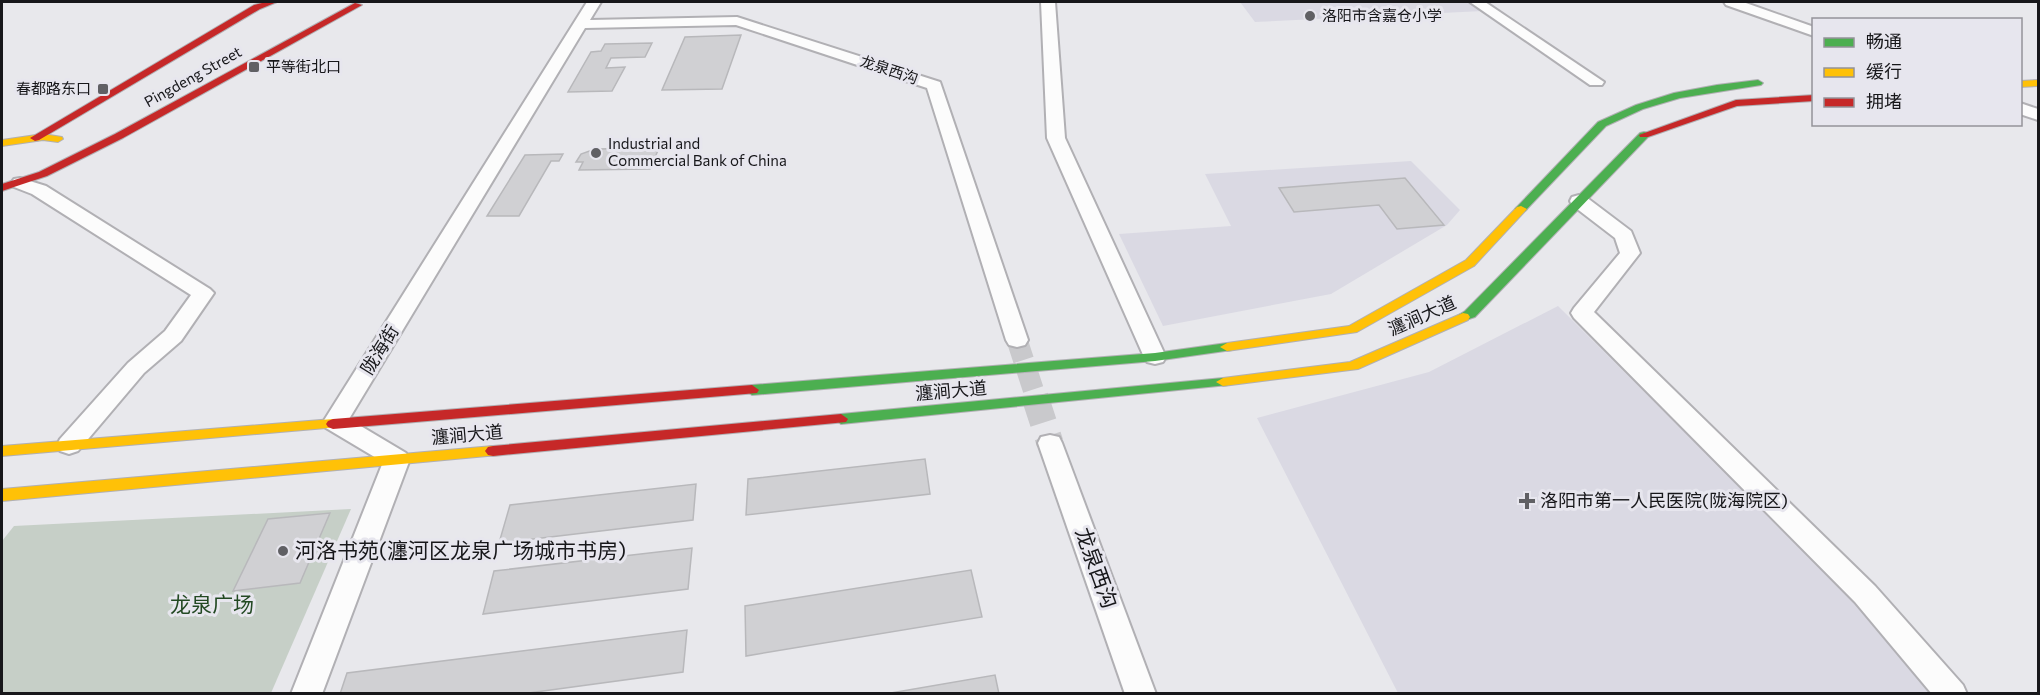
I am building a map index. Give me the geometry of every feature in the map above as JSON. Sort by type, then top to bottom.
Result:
[{"type":"main road","points":[[59,139],[279,3]]},
{"type":"main road","points":[[35,138],[257,7],[279,3]]},
{"type":"main road","name":"Pingdeng Street","points":[[42,174],[119,136],[353,5],[124,126],[74,144]]},
{"type":"main road","name":"瀍涧大道","points":[[2,451],[335,422],[1155,357],[1352,329],[1470,263],[1602,124],[1621,112],[1713,86],[1769,82]]},
{"type":"main road","points":[[2022,84],[2038,83]]},
{"type":"main road","name":"瀍涧大道","points":[[2,495],[1171,389],[1353,366],[1470,314],[1642,136],[1736,103],[1812,98]]},
{"type":"main road","points":[[2,138],[59,139],[74,144],[74,153],[60,165],[11,185]]},
{"type":"main road","points":[[2,143],[20,139]]},
{"type":"street","name":"陇海街","points":[[335,422],[594,2]]},
{"type":"street","points":[[1048,2],[1056,138],[1155,357]]},
{"type":"street","points":[[1476,2],[1596,82]]},
{"type":"street","points":[[1731,2],[1812,31]]},
{"type":"street","name":"龙泉西沟","points":[[580,24],[737,21],[934,85],[1017,340]]},
{"type":"street","points":[[2022,109],[2038,115]]},
{"type":"street","points":[[11,185],[39,190],[203,293],[173,336],[136,368],[69,444]]},
{"type":"street","points":[[1579,201],[1624,235],[1630,253],[1582,313],[1865,594],[1952,693]]},
{"type":"street","points":[[306,693],[397,459],[335,422]]},
{"type":"street","name":"龙泉西沟","points":[[1050,443],[1142,693]]},
{"type":"shaded area","name":"洛阳市含嘉仓小学","points":[[1240,2],[1469,2],[1483,11],[1255,22]]},
{"type":"shaded area","points":[[1411,161],[1460,210],[1447,225],[1331,294],[1163,326],[1119,234],[1231,226],[1205,174]]},
{"type":"shaded area","name":"洛阳市第一人民医院(陇海院区)","points":[[1558,306],[1838,584],[1933,693],[1398,693],[1257,418],[1429,372]]},
{"type":"green space","name":"龙泉广场","points":[[351,509],[271,693],[2,694],[2,541],[14,526]]},
{"type":"building","points":[[741,35],[722,89],[662,90],[685,37]]},
{"type":"building","points":[[652,43],[645,57],[611,58],[606,68],[625,67],[612,91],[568,92],[591,52],[601,51],[605,44]]},
{"type":"building","points":[[659,148],[650,169],[579,170],[583,162],[576,162],[581,154],[595,149]]},
{"type":"building","points":[[563,154],[559,161],[551,161],[519,216],[487,216],[525,155]]},
{"type":"building","points":[[1405,178],[1444,225],[1397,229],[1379,205],[1294,212],[1279,188]]},
{"type":"building","points":[[925,459],[930,494],[746,515],[748,479]]},
{"type":"building","points":[[696,484],[693,520],[499,543],[510,505]]},
{"type":"building","name":"河洛书苑(瀍河区龙泉广场城市书房)","points":[[330,513],[300,583],[233,591],[268,519]]},
{"type":"building","points":[[692,548],[688,589],[483,614],[494,571]]},
{"type":"building","points":[[971,570],[982,617],[746,656],[745,606]]},
{"type":"building","points":[[687,630],[683,672],[521,694],[340,694],[347,673]]},
{"type":"building","points":[[995,675],[999,694],[885,694]]},
{"type":"tunnel","points":[[1017,340],[1036,398]]},
{"type":"tunnel","points":[[1035,397],[1050,443]]},
{"type":"traffic: fast","points":[[1521,209],[1602,124],[1639,107],[1678,95],[1717,87],[1758,83]]},
{"type":"traffic: fast","points":[[1463,317],[1470,314],[1644,135]]},
{"type":"traffic: fast","points":[[752,390],[1155,357],[1227,347]]},
{"type":"traffic: fast","points":[[841,419],[1223,382]]},
{"type":"traffic: slow","points":[[2022,84],[2038,83]]},
{"type":"traffic: slow","points":[[2,143],[43,137],[58,139]]},
{"type":"traffic: slow","points":[[1227,347],[1352,329],[1470,263],[1521,209]]},
{"type":"traffic: slow","points":[[1223,382],[1353,366],[1463,317]]},
{"type":"traffic: slow","points":[[2,451],[333,424]]},
{"type":"traffic: slow","points":[[2,495],[493,451]]},
{"type":"traffic: jam","points":[[35,138],[257,7],[273,2]]},
{"type":"traffic: jam","points":[[43,174],[119,136],[358,5]]},
{"type":"traffic: jam","points":[[1644,135],[1736,103],[1812,98]]},
{"type":"traffic: jam","points":[[2,188],[43,174],[61,164]]},
{"type":"traffic: jam","points":[[333,424],[752,390]]},
{"type":"traffic: jam","points":[[493,451],[841,419]]},
{"type":"place","name":"洛阳市含嘉仓小学","points":[[1310,16]]},
{"type":"place","name":"平等街北口","points":[[254,67]]},
{"type":"place","name":"春都路东口","points":[[103,89]]},
{"type":"place","name":"Industrial and Commercial Bank of China","points":[[596,153]]},
{"type":"place","name":"洛阳市第一人民医院(陇海院区)","points":[[1527,501]]},
{"type":"place","name":"河洛书苑(瀍河区龙泉广场城市书房)","points":[[283,551]]}]
